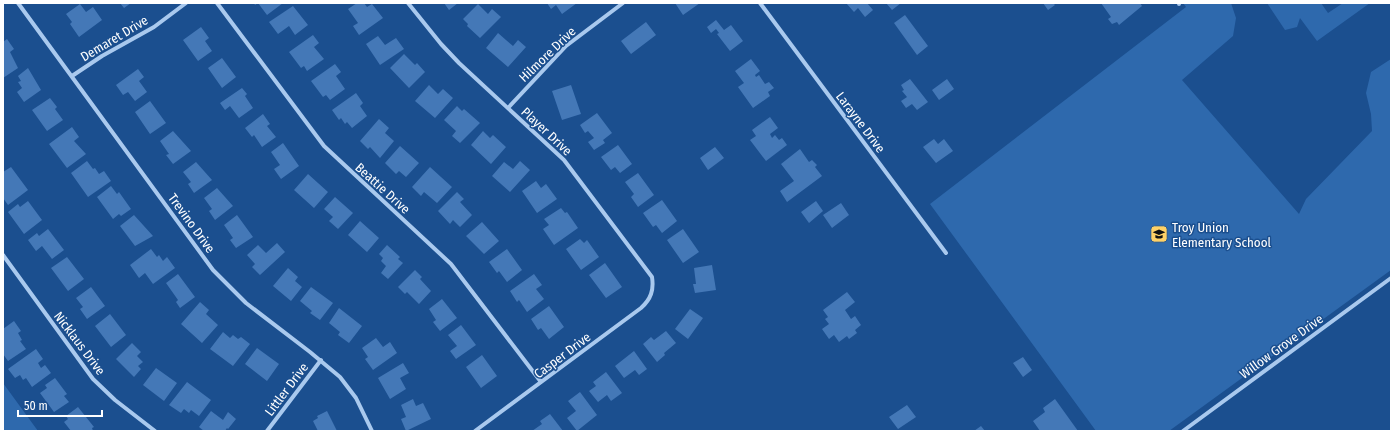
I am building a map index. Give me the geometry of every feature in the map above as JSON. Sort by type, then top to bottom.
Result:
[{"type":"street","name":"Trevino Drive","points":[[18,3],[220,278],[246,303],[321,360],[340,377],[351,391],[372,431]]},
{"type":"street","name":"Demaret Drive","points":[[72,76],[102,56],[154,26],[186,3]]},
{"type":"street","name":"Beattie Drive","points":[[218,3],[324,146],[451,264],[541,382]]},
{"type":"street","name":"Player Drive","points":[[408,3],[441,44],[554,150],[575,172],[649,272],[652,277],[653,287]]},
{"type":"street","points":[[614,3],[618,7]]},
{"type":"street","name":"Hilmore Drive","points":[[508,108],[566,46],[623,3]]},
{"type":"street","name":"Larayne Drive","points":[[760,3],[946,253]]},
{"type":"street","name":"Nicklaus Drive","points":[[3,254],[94,379],[115,400],[155,431]]},
{"type":"street","name":"Willow Grove Drive","points":[[1183,431],[1390,281]]},
{"type":"street","name":"Casper Drive","points":[[475,431],[641,308],[651,298],[653,287]]},
{"type":"street","name":"Littler Drive","points":[[266,431],[321,360]]},
{"type":"shaded area","name":"Troy Union Elementary School","points":[[1183,3],[1231,3],[1236,18],[1233,36],[1182,80],[1299,214],[1306,199],[1372,131],[1371,114],[1366,93],[1371,72],[1391,59],[1391,270],[1169,431],[1096,431],[930,204],[1186,7]]},
{"type":"shaded area","points":[[1267,3],[1321,3],[1328,13],[1343,3],[1370,3],[1317,41],[1300,18],[1297,27],[1285,30]]},
{"type":"shaded area","points":[[3,383],[38,431],[3,431]]},
{"type":"building","points":[[120,3],[131,3],[124,8]]},
{"type":"building","points":[[258,3],[283,3],[267,15]]},
{"type":"building","points":[[357,3],[364,3],[367,7],[372,4],[383,18],[359,35],[353,26],[358,23],[348,9]]},
{"type":"building","points":[[444,3],[458,3],[449,10]]},
{"type":"building","points":[[547,3],[577,3],[562,14],[556,5],[551,9]]},
{"type":"building","points":[[675,3],[700,3],[683,15]]},
{"type":"building","points":[[846,3],[867,3],[873,10],[865,17],[858,8],[854,12]]},
{"type":"building","points":[[886,3],[901,3],[892,10]]},
{"type":"building","points":[[1043,3],[1053,3],[1055,5],[1048,10]]},
{"type":"building","points":[[1101,3],[1140,3],[1142,6],[1119,25],[1117,22],[1112,24],[1108,19],[1111,17]]},
{"type":"building","points":[[80,4],[86,12],[93,7],[102,20],[79,37],[70,24],[72,22],[66,14]]},
{"type":"building","points":[[478,4],[488,14],[492,9],[501,17],[480,38],[467,26],[468,24],[463,19]]},
{"type":"building","points":[[293,6],[308,25],[295,35],[289,26],[278,34],[269,22]]},
{"type":"building","points":[[905,15],[928,46],[917,55],[894,23]]},
{"type":"building","points":[[716,20],[724,30],[731,25],[743,41],[730,51],[717,34],[719,33],[716,29],[711,33],[707,27]]},
{"type":"building","points":[[646,22],[656,35],[631,54],[621,41]]},
{"type":"building","points":[[201,27],[209,38],[205,41],[212,51],[198,61],[183,40]]},
{"type":"building","points":[[498,33],[513,46],[518,40],[526,47],[508,67],[486,48]]},
{"type":"building","points":[[313,35],[319,43],[314,47],[324,59],[307,71],[304,66],[301,68],[289,52]]},
{"type":"building","points":[[378,36],[385,45],[396,38],[404,49],[380,65],[366,44]]},
{"type":"building","points":[[7,39],[14,49],[10,52],[18,68],[3,78],[3,42]]},
{"type":"building","points":[[404,54],[415,65],[417,63],[425,72],[409,88],[390,68]]},
{"type":"building","points":[[222,58],[236,77],[222,88],[208,68]]},
{"type":"building","points":[[751,59],[760,71],[755,75],[756,77],[759,75],[765,84],[769,82],[774,88],[768,92],[770,96],[753,108],[738,87],[744,83],[735,71]]},
{"type":"building","points":[[335,64],[341,72],[336,76],[345,89],[330,100],[326,95],[323,97],[311,81]]},
{"type":"building","points":[[28,68],[41,90],[24,102],[17,92],[22,88],[18,82],[21,81],[18,76]]},
{"type":"building","points":[[138,69],[144,77],[139,81],[147,92],[135,101],[128,92],[123,95],[116,85]]},
{"type":"building","points":[[910,79],[928,102],[917,110],[912,104],[906,108],[901,101],[907,97],[902,91],[904,90],[901,85]]},
{"type":"building","points":[[947,79],[954,89],[939,100],[932,90]]},
{"type":"building","points":[[429,85],[438,94],[443,89],[453,98],[435,118],[415,101]]},
{"type":"building","points":[[571,85],[581,114],[562,120],[552,91]]},
{"type":"building","points":[[242,88],[247,94],[245,96],[253,108],[239,118],[230,106],[225,110],[220,103]]},
{"type":"building","points":[[356,93],[363,103],[360,106],[367,116],[352,128],[347,122],[345,124],[341,118],[339,120],[332,110]]},
{"type":"building","points":[[50,98],[57,107],[55,109],[63,120],[47,131],[32,110]]},
{"type":"building","points":[[150,101],[166,123],[150,134],[135,112]]},
{"type":"building","points":[[457,106],[462,111],[464,109],[480,123],[460,143],[452,136],[456,131],[444,120]]},
{"type":"building","points":[[597,113],[612,133],[603,140],[605,143],[594,150],[588,142],[594,138],[588,131],[585,133],[580,125]]},
{"type":"building","points":[[263,114],[270,124],[267,126],[276,137],[262,147],[254,135],[252,137],[245,128]]},
{"type":"building","points":[[770,117],[778,128],[770,134],[772,138],[775,135],[779,140],[782,138],[787,145],[766,161],[750,140],[756,136],[752,130]]},
{"type":"building","points":[[379,119],[389,128],[385,133],[394,141],[380,158],[370,147],[368,149],[360,141]]},
{"type":"building","points":[[72,127],[79,137],[74,141],[86,154],[67,168],[49,144]]},
{"type":"building","points":[[173,131],[191,151],[173,164],[166,155],[169,154],[160,141]]},
{"type":"building","points":[[483,131],[490,138],[493,135],[506,147],[491,164],[471,145]]},
{"type":"building","points":[[934,139],[938,144],[944,139],[953,151],[936,163],[923,147]]},
{"type":"building","points":[[283,143],[299,166],[281,179],[274,169],[280,165],[271,152]]},
{"type":"building","points":[[618,145],[632,164],[620,173],[615,167],[611,170],[601,157]]},
{"type":"building","points":[[400,146],[419,163],[406,177],[399,171],[396,174],[385,163]]},
{"type":"building","points":[[715,147],[724,158],[708,170],[700,158]]},
{"type":"building","points":[[800,149],[809,162],[812,160],[817,165],[815,167],[822,176],[787,202],[780,191],[794,181],[781,164]]},
{"type":"building","points":[[87,161],[99,174],[104,171],[111,181],[88,197],[71,173]]},
{"type":"building","points":[[520,161],[530,170],[510,192],[492,176],[504,162],[513,169]]},
{"type":"building","points":[[196,162],[212,180],[194,193],[188,184],[191,182],[183,172]]},
{"type":"building","points":[[11,167],[28,190],[8,205],[3,198],[3,172]]},
{"type":"building","points":[[430,167],[452,187],[437,203],[424,192],[421,196],[412,187]]},
{"type":"building","points":[[638,173],[654,195],[638,207],[631,197],[634,194],[625,182]]},
{"type":"building","points":[[308,174],[328,192],[314,208],[294,190]]},
{"type":"building","points":[[536,181],[541,188],[546,184],[557,199],[537,213],[522,191]]},
{"type":"building","points":[[111,186],[117,194],[119,192],[131,209],[121,216],[119,214],[113,219],[97,197]]},
{"type":"building","points":[[217,188],[233,206],[215,220],[209,211],[212,209],[204,198]]},
{"type":"building","points":[[457,192],[464,199],[460,202],[472,215],[460,227],[453,220],[450,224],[438,211]]},
{"type":"building","points":[[335,197],[353,213],[338,229],[329,221],[333,217],[324,209]]},
{"type":"building","points":[[662,200],[677,221],[662,233],[656,225],[653,227],[643,213]]},
{"type":"building","points":[[28,201],[42,220],[24,234],[8,212],[18,204],[20,207]]},
{"type":"building","points":[[816,201],[823,211],[809,223],[801,212]]},
{"type":"building","points":[[841,203],[849,215],[832,228],[823,215]]},
{"type":"building","points":[[561,208],[565,213],[567,212],[578,228],[554,245],[543,229],[549,225],[544,219]]},
{"type":"building","points":[[134,215],[153,236],[135,246],[120,226]]},
{"type":"building","points":[[237,215],[253,237],[236,248],[230,240],[233,238],[224,225]]},
{"type":"building","points":[[360,221],[379,238],[367,252],[348,235]]},
{"type":"building","points":[[482,222],[499,241],[484,254],[466,236]]},
{"type":"building","points":[[48,229],[64,250],[52,259],[42,246],[36,251],[28,240],[37,233],[39,236]]},
{"type":"building","points":[[683,229],[699,252],[683,263],[667,240]]},
{"type":"building","points":[[580,239],[584,243],[587,240],[599,257],[581,270],[566,249]]},
{"type":"building","points":[[277,243],[285,252],[260,275],[252,267],[255,264],[247,255],[258,245],[266,253]]},
{"type":"building","points":[[387,245],[400,257],[398,259],[403,263],[388,279],[381,273],[386,266],[381,261],[383,258],[379,254]]},
{"type":"building","points":[[151,249],[157,257],[159,255],[163,261],[167,257],[175,268],[153,284],[145,273],[139,278],[130,265]]},
{"type":"building","points":[[507,249],[522,270],[507,282],[499,271],[497,273],[489,262]]},
{"type":"building","points":[[67,257],[84,279],[68,291],[51,268]]},
{"type":"building","points":[[605,263],[622,287],[606,298],[589,275]]},
{"type":"building","points":[[712,265],[716,290],[695,293],[693,284],[696,284],[694,268]]},
{"type":"building","points":[[288,268],[298,277],[295,281],[302,287],[291,301],[273,286]]},
{"type":"building","points":[[415,270],[422,277],[420,279],[431,291],[419,304],[407,292],[405,294],[398,287]]},
{"type":"building","points":[[178,274],[195,297],[180,308],[176,302],[178,300],[166,283]]},
{"type":"building","points":[[534,274],[542,285],[536,289],[544,299],[527,312],[519,300],[517,302],[510,291]]},
{"type":"building","points":[[91,287],[105,306],[87,319],[80,309],[83,307],[76,298]]},
{"type":"building","points":[[311,287],[333,303],[320,320],[310,313],[312,311],[300,301]]},
{"type":"building","points":[[847,292],[855,302],[845,310],[851,319],[855,316],[861,325],[855,330],[857,333],[849,339],[847,336],[839,342],[834,335],[829,339],[822,329],[829,324],[825,319],[828,317],[823,310]]},
{"type":"building","points":[[442,299],[457,318],[440,331],[433,322],[436,320],[429,309]]},
{"type":"building","points":[[200,302],[209,310],[206,314],[218,325],[202,343],[181,324]]},
{"type":"building","points":[[549,306],[564,327],[549,339],[541,328],[538,330],[531,319]]},
{"type":"building","points":[[339,308],[362,326],[349,343],[338,335],[340,332],[329,323]]},
{"type":"building","points":[[690,309],[703,318],[688,339],[675,329]]},
{"type":"building","points":[[110,314],[126,335],[111,347],[95,326]]},
{"type":"building","points":[[14,321],[21,331],[18,333],[22,340],[20,341],[26,349],[8,361],[3,354],[3,329]]},
{"type":"building","points":[[461,325],[476,345],[456,359],[450,351],[457,346],[448,335]]},
{"type":"building","points":[[666,331],[676,343],[664,353],[665,355],[657,362],[643,344],[651,337],[654,340]]},
{"type":"building","points":[[223,332],[230,338],[233,335],[238,339],[241,337],[250,344],[233,366],[210,349]]},
{"type":"building","points":[[376,338],[383,347],[390,342],[397,353],[373,370],[365,359],[368,357],[362,348]]},
{"type":"building","points":[[132,343],[141,352],[137,356],[143,362],[138,366],[141,369],[134,377],[116,359]]},
{"type":"building","points":[[257,348],[279,364],[267,381],[245,364]]},
{"type":"building","points":[[36,349],[43,359],[38,363],[41,368],[45,365],[51,373],[32,387],[26,378],[23,380],[20,375],[15,378],[8,369]]},
{"type":"building","points":[[634,351],[647,369],[639,375],[635,370],[624,378],[615,366]]},
{"type":"building","points":[[482,355],[497,376],[481,388],[466,367]]},
{"type":"building","points":[[1023,357],[1032,370],[1023,377],[1013,363]]},
{"type":"building","points":[[403,363],[409,373],[400,378],[406,389],[390,399],[378,378]]},
{"type":"building","points":[[156,368],[177,383],[164,401],[143,385]]},
{"type":"building","points":[[606,372],[622,393],[611,401],[607,395],[598,402],[589,391],[596,386],[593,382]]},
{"type":"building","points":[[55,378],[67,394],[64,396],[69,402],[54,412],[40,393],[47,388],[45,385]]},
{"type":"building","points":[[187,382],[211,400],[199,416],[191,410],[189,413],[184,409],[181,413],[169,405]]},
{"type":"building","points":[[580,392],[597,415],[577,431],[567,418],[576,411],[568,401]]},
{"type":"building","points":[[413,399],[416,406],[423,403],[431,419],[406,431],[401,419],[406,417],[401,405]]},
{"type":"building","points":[[1055,399],[1078,431],[1040,431],[1033,421],[1045,412],[1043,408]]},
{"type":"building","points":[[907,405],[916,417],[898,429],[889,417]]},
{"type":"building","points":[[78,407],[94,427],[92,428],[93,431],[71,431],[64,422],[68,419],[66,416]]},
{"type":"building","points":[[211,411],[223,420],[228,412],[236,419],[225,431],[204,431],[199,427]]},
{"type":"building","points":[[327,411],[337,431],[318,431],[313,421],[318,418],[317,416]]},
{"type":"building","points":[[550,414],[563,431],[532,431],[542,424],[540,421]]},
{"type":"building","points":[[981,426],[985,431],[974,431]]},
{"type":"place","name":"Troy Union Elementary School","points":[[1159,234]]}]
